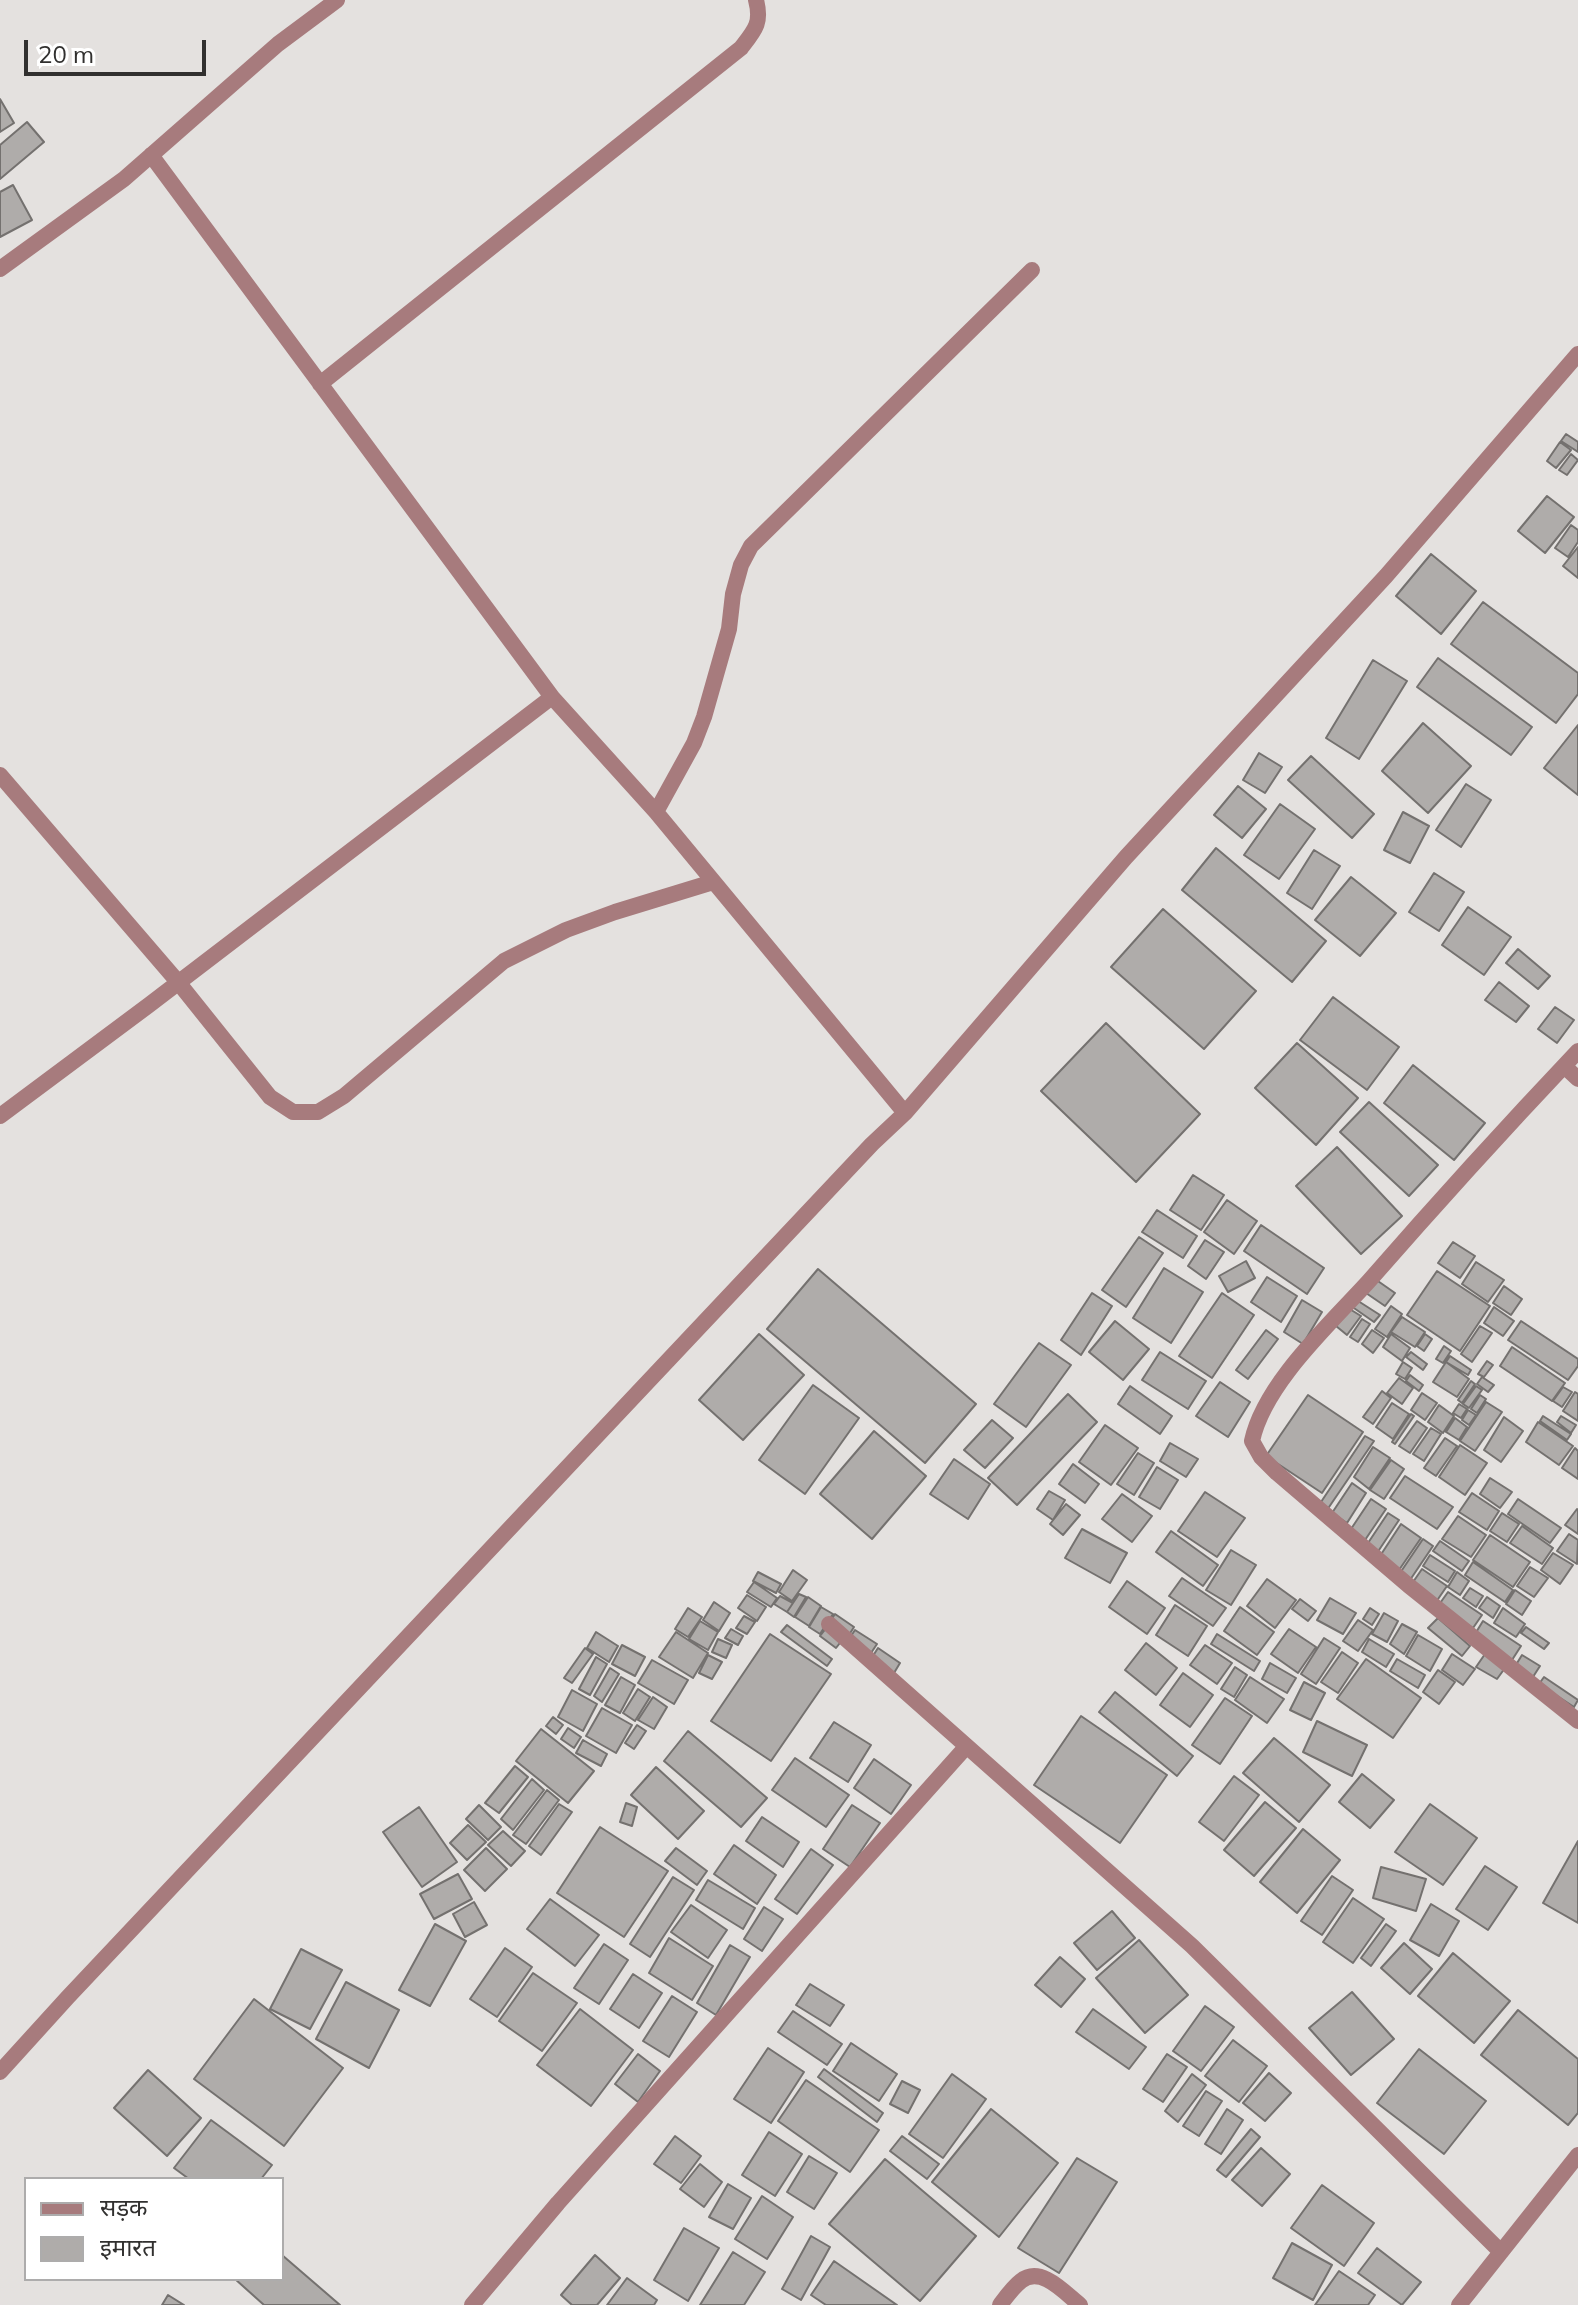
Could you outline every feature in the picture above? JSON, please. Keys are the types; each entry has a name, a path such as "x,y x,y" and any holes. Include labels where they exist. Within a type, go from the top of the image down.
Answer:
{"street":[{"path":"0,269 124,179 278,44 337,0"},
{"path":"320,384 741,48 760,17 756,0"},
{"path":"151,155 552,697 656,812 905,1113"},
{"path":"656,812 694,743 704,717 729,629 733,594 741,565 751,546 1032,270"},
{"path":"0,2072 850,1167 905,1113 1126,857 1386,576 1578,354"},
{"path":"0,1116 552,697"},
{"path":"0,775 178,982 270,1097 293,1112 318,1112 344,1096 504,961 566,930 713,882"},
{"path":"1578,1051 1289,1371 1264,1407 1252,1441 1261,1457 1277,1473 1408,1585 1578,1721"},
{"path":"1564,1066 1578,1079"},
{"path":"829,1624 1192,1946 1501,2252"},
{"path":"472,2305 558,2203 966,1747"},
{"path":"1459,2305 1578,2155"},
{"path":"1000,2305 1022,2280 1032,2275 1046,2278 1080,2305"}],"building":[{"path":"0,99 14,123 0,132"},
{"path":"27,122 44,142 0,179 0,145"},
{"path":"13,185 32,220 0,237 0,192"},
{"path":"1566,434 1578,442 1578,452 1561,441"},
{"path":"1560,442 1571,450 1556,468 1547,461"},
{"path":"1571,454 1578,460 1567,475 1559,470"},
{"path":"1547,496 1574,517 1545,553 1518,531"},
{"path":"1571,525 1578,530 1578,542 1568,557 1555,548"},
{"path":"1578,547 1578,578 1563,566"},
{"path":"1431,554 1476,591 1441,634 1396,596"},
{"path":"1483,602 1578,673 1578,694 1556,723 1451,644"},
{"path":"1438,658 1532,727 1511,755 1417,687"},
{"path":"1373,660 1407,681 1359,759 1326,738"},
{"path":"1423,723 1471,766 1428,813 1382,771"},
{"path":"1578,725 1578,795 1544,768"},
{"path":"1259,753 1282,767 1265,793 1243,780"},
{"path":"1311,756 1374,814 1352,838 1288,780"},
{"path":"1466,784 1491,800 1461,847 1436,830"},
{"path":"1238,786 1266,809 1242,838 1214,815"},
{"path":"1280,804 1315,829 1279,879 1244,855"},
{"path":"1403,812 1429,826 1410,863 1384,850"},
{"path":"1216,848 1326,941 1292,982 1182,890"},
{"path":"1314,850 1340,866 1312,909 1287,893"},
{"path":"1434,873 1464,892 1439,931 1409,912"},
{"path":"1351,877 1396,913 1360,956 1315,920"},
{"path":"1468,907 1511,937 1484,975 1442,945"},
{"path":"1163,909 1256,991 1204,1049 1111,967"},
{"path":"1518,949 1550,976 1538,989 1506,963"},
{"path":"1499,982 1529,1006 1516,1022 1485,1000"},
{"path":"1333,997 1399,1047 1367,1090 1300,1040"},
{"path":"1555,1007 1574,1020 1557,1043 1538,1029"},
{"path":"1106,1023 1200,1114 1136,1182 1041,1091"},
{"path":"1297,1043 1358,1098 1316,1145 1255,1088"},
{"path":"1413,1065 1485,1123 1454,1160 1384,1103"},
{"path":"1369,1102 1438,1165 1409,1196 1340,1132"},
{"path":"1337,1147 1402,1216 1361,1254 1296,1186"},
{"path":"1193,1175 1224,1195 1201,1230 1170,1210"},
{"path":"1227,1200 1257,1221 1234,1254 1204,1232"},
{"path":"1157,1210 1197,1236 1183,1258 1142,1232"},
{"path":"1261,1225 1324,1268 1307,1294 1244,1251"},
{"path":"1139,1237 1163,1253 1126,1307 1102,1290"},
{"path":"1205,1240 1224,1252 1206,1279 1188,1266"},
{"path":"1453,1242 1475,1256 1460,1278 1438,1263"},
{"path":"1246,1261 1255,1278 1228,1292 1219,1276"},
{"path":"1476,1262 1504,1280 1488,1302 1462,1284"},
{"path":"1164,1268 1203,1292 1171,1343 1133,1318"},
{"path":"818,1269 976,1404 925,1463 767,1329"},
{"path":"1437,1271 1490,1306 1460,1351 1407,1315"},
{"path":"1267,1277 1297,1296 1281,1322 1251,1302"},
{"path":"1375,1279 1395,1293 1385,1306 1366,1293"},
{"path":"1504,1286 1522,1299 1511,1315 1493,1303"},
{"path":"1092,1293 1112,1306 1081,1355 1061,1340"},
{"path":"1222,1293 1254,1315 1212,1378 1179,1356"},
{"path":"1355,1299 1380,1315 1374,1322 1351,1306"},
{"path":"1302,1300 1322,1312 1303,1344 1284,1332"},
{"path":"1391,1306 1402,1314 1387,1337 1375,1329"},
{"path":"1494,1307 1514,1321 1503,1336 1484,1323"},
{"path":"1348,1308 1361,1316 1347,1335 1336,1326"},
{"path":"1402,1317 1425,1332 1415,1347 1391,1332"},
{"path":"1362,1319 1370,1324 1358,1342 1350,1337"},
{"path":"1115,1321 1149,1349 1123,1380 1089,1352"},
{"path":"1521,1321 1578,1359 1578,1366 1568,1380 1508,1340"},
{"path":"1480,1326 1492,1333 1472,1362 1461,1354"},
{"path":"1266,1330 1278,1339 1248,1379 1236,1370"},
{"path":"1372,1330 1384,1338 1373,1353 1362,1344"},
{"path":"759,1334 804,1375 743,1440 699,1400"},
{"path":"1391,1334 1410,1348 1402,1361 1383,1347"},
{"path":"1425,1334 1432,1339 1424,1351 1417,1346"},
{"path":"1039,1343 1071,1365 1026,1427 994,1404"},
{"path":"1444,1346 1451,1351 1443,1363 1436,1359"},
{"path":"1512,1347 1565,1383 1552,1401 1500,1366"},
{"path":"1160,1352 1206,1381 1188,1409 1142,1380"},
{"path":"1411,1352 1427,1364 1423,1370 1406,1357"},
{"path":"1450,1356 1471,1370 1468,1375 1446,1362"},
{"path":"1487,1361 1493,1365 1484,1377 1478,1374"},
{"path":"1403,1362 1412,1368 1405,1379 1396,1374"},
{"path":"1446,1362 1469,1379 1457,1397 1433,1382"},
{"path":"1410,1375 1423,1385 1419,1391 1406,1381"},
{"path":"1482,1377 1494,1385 1488,1392 1477,1384"},
{"path":"1399,1378 1413,1388 1402,1404 1387,1393"},
{"path":"1471,1381 1475,1384 1462,1403 1458,1400"},
{"path":"1220,1382 1250,1402 1228,1437 1196,1416"},
{"path":"813,1385 859,1418 805,1494 759,1460"},
{"path":"1130,1386 1172,1416 1160,1434 1118,1404"},
{"path":"1476,1386 1482,1390 1469,1408 1463,1404"},
{"path":"1563,1387 1572,1392 1562,1407 1553,1401"},
{"path":"1382,1391 1391,1398 1373,1424 1363,1417"},
{"path":"1575,1392 1578,1394 1578,1421 1563,1411"},
{"path":"1422,1393 1437,1403 1425,1420 1411,1410"},
{"path":"1068,1394 1097,1422 1017,1505 988,1478"},
{"path":"1308,1395 1363,1432 1322,1493 1266,1456"},
{"path":"1480,1395 1486,1399 1477,1413 1471,1409"},
{"path":"1486,1402 1502,1412 1475,1451 1460,1441"},
{"path":"1392,1403 1409,1414 1393,1439 1376,1427"},
{"path":"1459,1404 1467,1409 1461,1418 1453,1413"},
{"path":"1439,1405 1454,1416 1443,1433 1428,1422"},
{"path":"1468,1410 1476,1415 1469,1425 1462,1420"},
{"path":"1411,1414 1414,1416 1395,1444 1392,1442"},
{"path":"1543,1416 1571,1434 1567,1440 1540,1421"},
{"path":"1561,1416 1576,1425 1571,1433 1557,1422"},
{"path":"1504,1417 1523,1431 1501,1462 1484,1450"},
{"path":"1455,1418 1467,1427 1459,1440 1446,1432"},
{"path":"992,1420 1013,1438 985,1468 964,1450"},
{"path":"1417,1421 1427,1428 1410,1453 1399,1446"},
{"path":"1538,1422 1573,1446 1559,1465 1526,1442"},
{"path":"1105,1425 1138,1448 1111,1485 1079,1462"},
{"path":"1431,1428 1441,1434 1424,1461 1413,1454"},
{"path":"874,1431 926,1476 872,1539 820,1494"},
{"path":"1365,1436 1374,1441 1327,1510 1319,1505"},
{"path":"1445,1438 1457,1446 1436,1476 1424,1468"},
{"path":"1170,1443 1198,1459 1186,1477 1160,1461"},
{"path":"1460,1445 1487,1463 1465,1495 1439,1477"},
{"path":"1373,1447 1390,1458 1369,1489 1354,1477"},
{"path":"1575,1448 1578,1451 1578,1479 1562,1468"},
{"path":"1138,1453 1154,1463 1134,1495 1117,1484"},
{"path":"954,1459 990,1484 968,1519 930,1494"},
{"path":"1391,1460 1404,1469 1384,1499 1370,1490"},
{"path":"1073,1464 1099,1484 1085,1503 1059,1484"},
{"path":"1157,1467 1178,1480 1160,1509 1139,1497"},
{"path":"1405,1476 1453,1507 1437,1529 1390,1498"},
{"path":"1490,1478 1512,1492 1500,1508 1480,1494"},
{"path":"1352,1483 1366,1493 1347,1523 1332,1513"},
{"path":"1049,1491 1065,1500 1053,1520 1037,1509"},
{"path":"1205,1492 1245,1518 1217,1557 1178,1531"},
{"path":"1472,1493 1499,1511 1487,1530 1459,1512"},
{"path":"1122,1494 1152,1516 1132,1542 1102,1519"},
{"path":"1371,1499 1386,1509 1363,1543 1349,1532"},
{"path":"1518,1499 1561,1528 1550,1543 1508,1514"},
{"path":"1066,1504 1080,1515 1063,1535 1050,1524"},
{"path":"1578,1510 1578,1534 1565,1525"},
{"path":"1388,1513 1399,1520 1377,1553 1366,1546"},
{"path":"1502,1513 1519,1524 1507,1542 1490,1531"},
{"path":"1458,1516 1486,1535 1471,1557 1442,1539"},
{"path":"1401,1524 1421,1538 1399,1570 1380,1556"},
{"path":"1522,1526 1553,1548 1542,1564 1510,1543"},
{"path":"1082,1529 1127,1553 1110,1583 1065,1558"},
{"path":"1171,1531 1218,1565 1203,1586 1156,1552"},
{"path":"1569,1534 1578,1540 1577,1564 1557,1551"},
{"path":"1490,1535 1530,1562 1513,1587 1473,1560"},
{"path":"1423,1539 1433,1546 1410,1580 1400,1573"},
{"path":"1440,1541 1469,1561 1462,1571 1433,1551"},
{"path":"1231,1550 1256,1565 1231,1605 1206,1590"},
{"path":"1553,1553 1573,1565 1560,1584 1541,1570"},
{"path":"1430,1555 1455,1571 1448,1582 1423,1566"},
{"path":"1473,1562 1513,1590 1505,1602 1465,1575"},
{"path":"1530,1567 1548,1578 1534,1597 1517,1586"},
{"path":"1422,1569 1447,1586 1436,1602 1411,1585"},
{"path":"793,1570 807,1580 792,1601 779,1592"},
{"path":"758,1572 781,1584 776,1593 753,1581"},
{"path":"1457,1572 1469,1581 1460,1595 1448,1587"},
{"path":"1182,1578 1226,1608 1213,1626 1169,1596"},
{"path":"1267,1579 1296,1600 1275,1628 1247,1606"},
{"path":"1127,1581 1165,1608 1147,1634 1109,1607"},
{"path":"754,1582 777,1598 771,1607 747,1592"},
{"path":"1470,1588 1483,1596 1476,1607 1463,1598"},
{"path":"1515,1590 1531,1601 1522,1615 1506,1604"},
{"path":"1448,1592 1482,1615 1473,1628 1438,1606"},
{"path":"799,1594 806,1597 794,1617 787,1612"},
{"path":"747,1595 766,1607 757,1621 738,1608"},
{"path":"780,1596 793,1603 787,1612 774,1604"},
{"path":"808,1597 821,1606 809,1626 795,1617"},
{"path":"1487,1597 1500,1606 1493,1618 1479,1608"},
{"path":"1330,1598 1356,1613 1343,1634 1317,1620"},
{"path":"1300,1599 1316,1611 1308,1621 1292,1609"},
{"path":"714,1602 730,1613 719,1631 703,1620"},
{"path":"1175,1605 1207,1626 1188,1656 1156,1635"},
{"path":"821,1607 833,1614 820,1634 809,1627"},
{"path":"1240,1607 1274,1632 1257,1655 1224,1631"},
{"path":"688,1608 702,1617 688,1637 675,1629"},
{"path":"1370,1608 1379,1614 1372,1625 1363,1619"},
{"path":"1503,1608 1525,1624 1516,1637 1494,1623"},
{"path":"1384,1613 1398,1621 1387,1642 1372,1634"},
{"path":"835,1614 854,1627 849,1635 829,1623"},
{"path":"744,1616 755,1622 747,1634 736,1628"},
{"path":"1438,1618 1470,1646 1462,1656 1428,1628"},
{"path":"1358,1620 1373,1630 1358,1651 1343,1641"},
{"path":"700,1621 718,1632 708,1650 689,1639"},
{"path":"1483,1621 1521,1646 1512,1660 1475,1634"},
{"path":"1402,1624 1417,1632 1404,1654 1390,1644"},
{"path":"787,1625 832,1659 827,1666 781,1632"},
{"path":"827,1627 843,1639 836,1648 820,1636"},
{"path":"1526,1627 1549,1643 1544,1649 1521,1633"},
{"path":"731,1629 743,1636 738,1645 725,1638"},
{"path":"1289,1629 1316,1647 1298,1673 1271,1654"},
{"path":"855,1630 877,1644 871,1653 849,1639"},
{"path":"596,1632 618,1646 609,1662 587,1648"},
{"path":"676,1632 708,1653 693,1678 659,1657"},
{"path":"770,1634 831,1674 771,1761 711,1721"},
{"path":"1217,1634 1260,1661 1254,1671 1211,1644"},
{"path":"1418,1635 1442,1649 1430,1671 1406,1656"},
{"path":"1324,1638 1340,1648 1316,1684 1301,1674"},
{"path":"718,1639 732,1645 726,1658 712,1652"},
{"path":"1369,1639 1394,1654 1386,1667 1362,1652"},
{"path":"1146,1643 1177,1668 1156,1695 1125,1670"},
{"path":"622,1645 645,1657 635,1676 612,1664"},
{"path":"1205,1645 1232,1663 1217,1684 1190,1665"},
{"path":"585,1648 593,1654 572,1683 564,1678"},
{"path":"878,1648 900,1663 894,1673 871,1659"},
{"path":"1342,1652 1358,1663 1338,1693 1321,1682"},
{"path":"1452,1654 1475,1669 1463,1685 1442,1670"},
{"path":"1485,1654 1505,1668 1497,1679 1476,1667"},
{"path":"708,1655 722,1662 712,1679 699,1673"},
{"path":"1522,1655 1540,1666 1531,1680 1514,1668"},
{"path":"596,1657 607,1664 590,1695 579,1689"},
{"path":"1366,1659 1421,1698 1393,1738 1337,1699"},
{"path":"1397,1659 1425,1675 1418,1688 1390,1671"},
{"path":"652,1660 688,1680 674,1704 638,1683"},
{"path":"1270,1663 1296,1678 1287,1693 1262,1679"},
{"path":"1235,1667 1247,1675 1234,1697 1221,1689"},
{"path":"610,1668 619,1674 602,1702 594,1696"},
{"path":"1438,1670 1455,1682 1439,1704 1423,1692"},
{"path":"1183,1673 1213,1695 1190,1727 1160,1705"},
{"path":"621,1677 635,1685 620,1713 605,1705"},
{"path":"1250,1677 1284,1699 1267,1723 1235,1700"},
{"path":"1544,1677 1578,1700 1574,1707 1539,1684"},
{"path":"1304,1682 1325,1693 1311,1720 1290,1710"},
{"path":"638,1689 650,1697 635,1721 623,1713"},
{"path":"572,1690 597,1704 583,1731 558,1717"},
{"path":"1115,1692 1193,1756 1177,1776 1099,1712"},
{"path":"653,1697 667,1707 654,1729 638,1720"},
{"path":"1225,1698 1252,1716 1220,1764 1192,1745"},
{"path":"602,1708 632,1725 616,1753 586,1736"},
{"path":"1081,1716 1167,1775 1120,1843 1034,1785"},
{"path":"553,1717 563,1725 556,1734 546,1726"},
{"path":"1317,1721 1367,1745 1352,1776 1303,1752"},
{"path":"834,1722 871,1745 848,1782 810,1758"},
{"path":"637,1725 646,1731 634,1749 625,1743"},
{"path":"568,1728 581,1737 574,1748 561,1739"},
{"path":"541,1729 594,1771 568,1803 516,1761"},
{"path":"688,1731 767,1798 741,1827 664,1761"},
{"path":"1274,1738 1330,1785 1299,1822 1243,1773"},
{"path":"583,1740 607,1754 601,1766 576,1753"},
{"path":"795,1758 849,1795 826,1827 772,1790"},
{"path":"874,1759 911,1785 891,1814 854,1788"},
{"path":"515,1766 528,1777 499,1813 485,1803"},
{"path":"656,1767 704,1811 678,1839 631,1795"},
{"path":"1362,1774 1394,1800 1370,1828 1339,1802"},
{"path":"1234,1776 1259,1795 1224,1841 1199,1822"},
{"path":"532,1779 544,1790 513,1830 501,1819"},
{"path":"547,1790 559,1800 526,1844 513,1835"},
{"path":"1265,1802 1296,1828 1254,1876 1224,1850"},
{"path":"626,1803 637,1807 632,1826 620,1822"},
{"path":"559,1804 572,1812 541,1855 529,1846"},
{"path":"1430,1804 1477,1838 1443,1885 1395,1852"},
{"path":"479,1805 501,1827 488,1840 466,1819"},
{"path":"852,1805 880,1823 850,1867 823,1849"},
{"path":"419,1807 457,1862 422,1887 383,1832"},
{"path":"762,1817 799,1842 783,1867 746,1841"},
{"path":"468,1825 486,1842 467,1860 450,1843"},
{"path":"600,1827 668,1871 624,1937 557,1893"},
{"path":"1303,1829 1340,1860 1297,1913 1260,1882"},
{"path":"503,1831 525,1851 511,1866 488,1845"},
{"path":"1578,1841 1578,1923 1543,1903"},
{"path":"734,1845 776,1875 757,1904 714,1874"},
{"path":"486,1848 507,1869 485,1891 464,1870"},
{"path":"676,1848 707,1871 697,1885 665,1861"},
{"path":"811,1849 833,1865 797,1914 775,1899"},
{"path":"1485,1866 1517,1887 1488,1930 1456,1909"},
{"path":"1381,1867 1426,1879 1416,1911 1373,1898"},
{"path":"458,1874 472,1899 434,1919 420,1894"},
{"path":"1332,1876 1353,1890 1322,1935 1301,1921"},
{"path":"673,1877 694,1890 650,1957 630,1944"},
{"path":"708,1880 755,1908 743,1929 696,1900"},
{"path":"1353,1898 1384,1919 1353,1963 1323,1942"},
{"path":"550,1899 599,1935 575,1966 527,1929"},
{"path":"474,1902 487,1925 465,1937 453,1914"},
{"path":"1431,1904 1459,1921 1439,1956 1410,1940"},
{"path":"691,1905 727,1930 708,1958 671,1932"},
{"path":"764,1907 783,1919 762,1951 744,1939"},
{"path":"1112,1911 1135,1938 1097,1970 1074,1943"},
{"path":"435,1924 466,1941 430,2006 399,1990"},
{"path":"1386,1924 1396,1931 1371,1966 1361,1958"},
{"path":"669,1938 713,1966 692,2000 649,1973"},
{"path":"1139,1940 1188,1995 1145,2033 1096,1978"},
{"path":"1404,1943 1432,1969 1410,1994 1381,1968"},
{"path":"604,1944 628,1960 599,2004 574,1988"},
{"path":"730,1945 750,1957 716,2015 697,2003"},
{"path":"505,1948 532,1967 497,2017 470,1999"},
{"path":"301,1949 342,1970 310,2029 270,2009"},
{"path":"1453,1953 1510,2001 1474,2043 1418,1996"},
{"path":"1060,1957 1085,1979 1061,2007 1035,1985"},
{"path":"533,1973 577,2003 542,2051 499,2021"},
{"path":"633,1974 662,1993 639,2028 610,2009"},
{"path":"346,1982 399,2010 369,2068 316,2039"},
{"path":"810,1984 844,2005 830,2026 796,2005"},
{"path":"1352,1992 1394,2039 1351,2075 1309,2028"},
{"path":"672,1996 697,2012 669,2057 643,2041"},
{"path":"254,1999 343,2068 284,2146 194,2079"},
{"path":"1205,2006 1234,2027 1201,2071 1173,2051"},
{"path":"580,2009 633,2050 591,2106 537,2065"},
{"path":"1093,2009 1146,2047 1129,2069 1076,2032"},
{"path":"1518,2010 1578,2059 1578,2113 1568,2125 1481,2055"},
{"path":"793,2011 842,2044 827,2065 778,2032"},
{"path":"1233,2040 1267,2066 1239,2102 1205,2076"},
{"path":"851,2043 897,2074 879,2101 833,2071"},
{"path":"768,2048 804,2072 771,2123 734,2099"},
{"path":"1419,2049 1486,2101 1444,2154 1377,2103"},
{"path":"638,2054 660,2071 638,2102 615,2084"},
{"path":"1167,2054 1187,2067 1163,2102 1143,2089"},
{"path":"824,2069 883,2113 877,2122 818,2077"},
{"path":"148,2070 201,2118 167,2156 114,2108"},
{"path":"1269,2073 1291,2093 1265,2121 1243,2103"},
{"path":"952,2074 986,2099 943,2158 909,2134"},
{"path":"1192,2074 1206,2085 1178,2122 1165,2111"},
{"path":"806,2080 879,2130 850,2172 778,2121"},
{"path":"902,2081 920,2090 908,2113 890,2104"},
{"path":"1206,2091 1222,2101 1199,2136 1183,2126"},
{"path":"991,2109 1058,2163 999,2237 932,2182"},
{"path":"1227,2109 1243,2120 1221,2154 1205,2144"},
{"path":"211,2120 272,2165 263,2177 186,2177 174,2168"},
{"path":"1251,2129 1260,2137 1226,2177 1217,2170"},
{"path":"769,2132 802,2154 775,2196 742,2175"},
{"path":"675,2136 701,2156 681,2183 654,2164"},
{"path":"902,2136 939,2164 927,2179 890,2151"},
{"path":"1261,2148 1290,2174 1262,2206 1232,2180"},
{"path":"809,2156 837,2173 814,2209 787,2192"},
{"path":"1077,2158 1117,2182 1059,2273 1018,2248"},
{"path":"885,2159 976,2236 920,2301 829,2224"},
{"path":"700,2164 722,2182 704,2207 680,2189"},
{"path":"728,2184 751,2198 733,2229 709,2217"},
{"path":"1322,2185 1374,2223 1344,2266 1291,2228"},
{"path":"762,2196 793,2217 767,2259 735,2239"},
{"path":"684,2228 719,2248 688,2301 654,2280"},
{"path":"811,2236 830,2247 801,2300 782,2289"},
{"path":"1292,2243 1332,2265 1313,2300 1273,2278"},
{"path":"1377,2248 1421,2282 1402,2305 1358,2273"},
{"path":"733,2252 765,2272 744,2305 700,2305"},
{"path":"595,2255 620,2278 597,2305 572,2305 561,2295"},
{"path":"284,2257 340,2305 264,2305 237,2281 284,2281"},
{"path":"834,2261 897,2305 826,2305 811,2295"},
{"path":"1339,2271 1375,2295 1368,2305 1315,2305"},
{"path":"627,2278 657,2300 654,2305 607,2305"},
{"path":"168,2295 184,2305 162,2305"}]}
